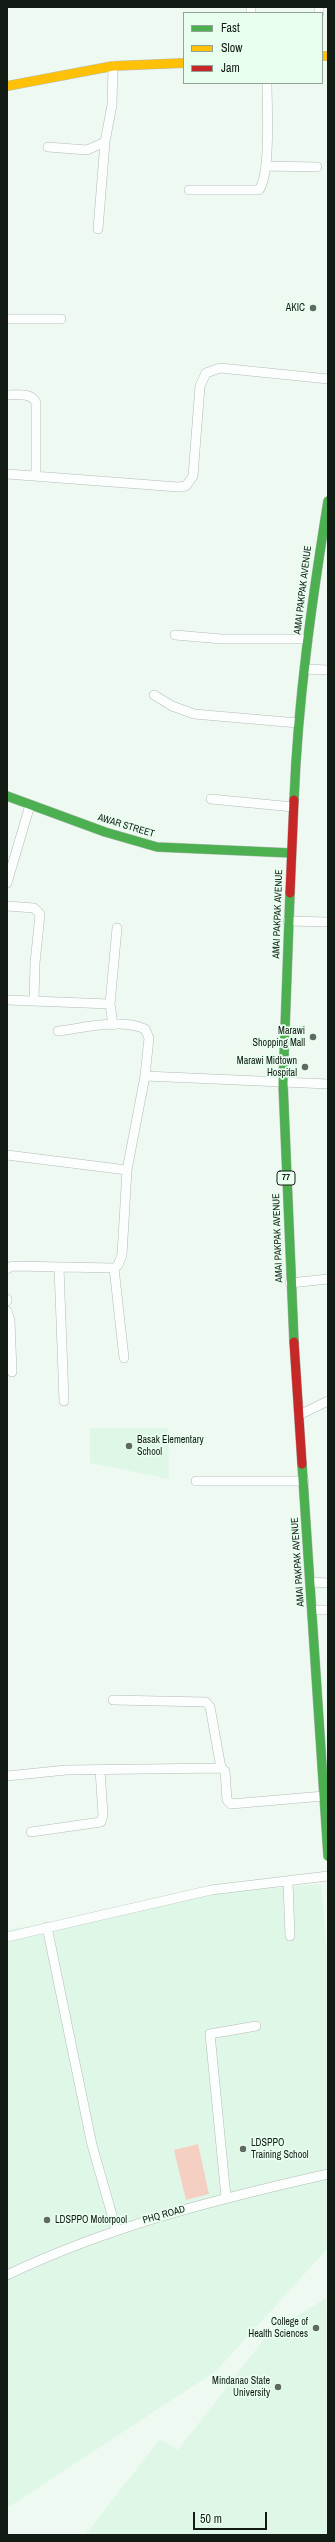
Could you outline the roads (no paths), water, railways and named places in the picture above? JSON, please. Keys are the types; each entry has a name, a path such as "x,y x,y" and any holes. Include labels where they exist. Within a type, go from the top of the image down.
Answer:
{"main road":[{"path":"7,86 113,66 183,63"},
{"name":"AMAI PAKPAK AVENUE","path":"328,501 319,549 298,723 288,921 283,1083 290,1283 328,1856"},
{"name":"AWAR STREET","path":"7,796 105,832 157,847 291,853"}],"street":[{"path":"98,229 104,142 112,105 113,66"},
{"path":"189,190 255,191 262,186 266,166 267,84"},
{"path":"48,147 87,150 104,142"},
{"path":"266,166 318,167"},
{"path":"7,319 61,319"},
{"path":"7,474 36,475 178,487 186,486 193,476 200,386 206,373 220,368 328,379"},
{"path":"7,395 26,395 31,397 36,403 36,475"},
{"path":"175,635 246,640 308,639"},
{"path":"304,669 328,670"},
{"path":"154,695 172,706 194,714 298,723"},
{"path":"211,799 293,807"},
{"path":"7,883 30,805"},
{"path":"7,906 34,908 40,914 35,963 34,1000"},
{"path":"288,921 328,922"},
{"path":"113,1025 110,1004 117,928"},
{"path":"7,1000 110,1004"},
{"path":"7,1269 12,1266 114,1268 118,1265 122,1255 127,1170 145,1076 148,1033 139,1026 113,1025 58,1031"},
{"path":"145,1076 328,1084"},
{"path":"7,1155 127,1170"},
{"path":"59,1267 64,1401"},
{"path":"114,1268 124,1358"},
{"path":"290,1283 328,1279"},
{"path":"7,1311 10,1320 12,1372"},
{"path":"299,1415 328,1401"},
{"path":"196,1481 304,1481"},
{"path":"311,1582 328,1583"},
{"path":"312,1610 328,1610"},
{"path":"113,1700 206,1702 210,1707 221,1768 225,1771 227,1800 231,1804 324,1796"},
{"path":"7,1776 66,1770 221,1768"},
{"path":"31,1832 101,1822 103,1815 100,1770"},
{"path":"7,1937 211,1890 288,1882 328,1876"},
{"path":"288,1882 290,1936"},
{"path":"47,1927 92,2145 116,2229"},
{"path":"226,2197 210,2034 256,2026"},
{"name":"PHQ ROAD","path":"7,2275 116,2229 226,2197 328,2174"}],"place":[{"name":"AKIC","path":"313,308"},
{"name":"Marawi Shopping Mall","path":"313,1037"},
{"name":"Marawi Midtown Hospital","path":"305,1067"},
{"name":"Basak Elementary School","path":"129,1446"},
{"name":"LDSPPO Training School","path":"243,2149"},
{"name":"LDSPPO Motorpool","path":"47,2220"},
{"name":"College of Health Sciences","path":"316,2328"},
{"name":"Mindanao State University","path":"278,2387"}]}
